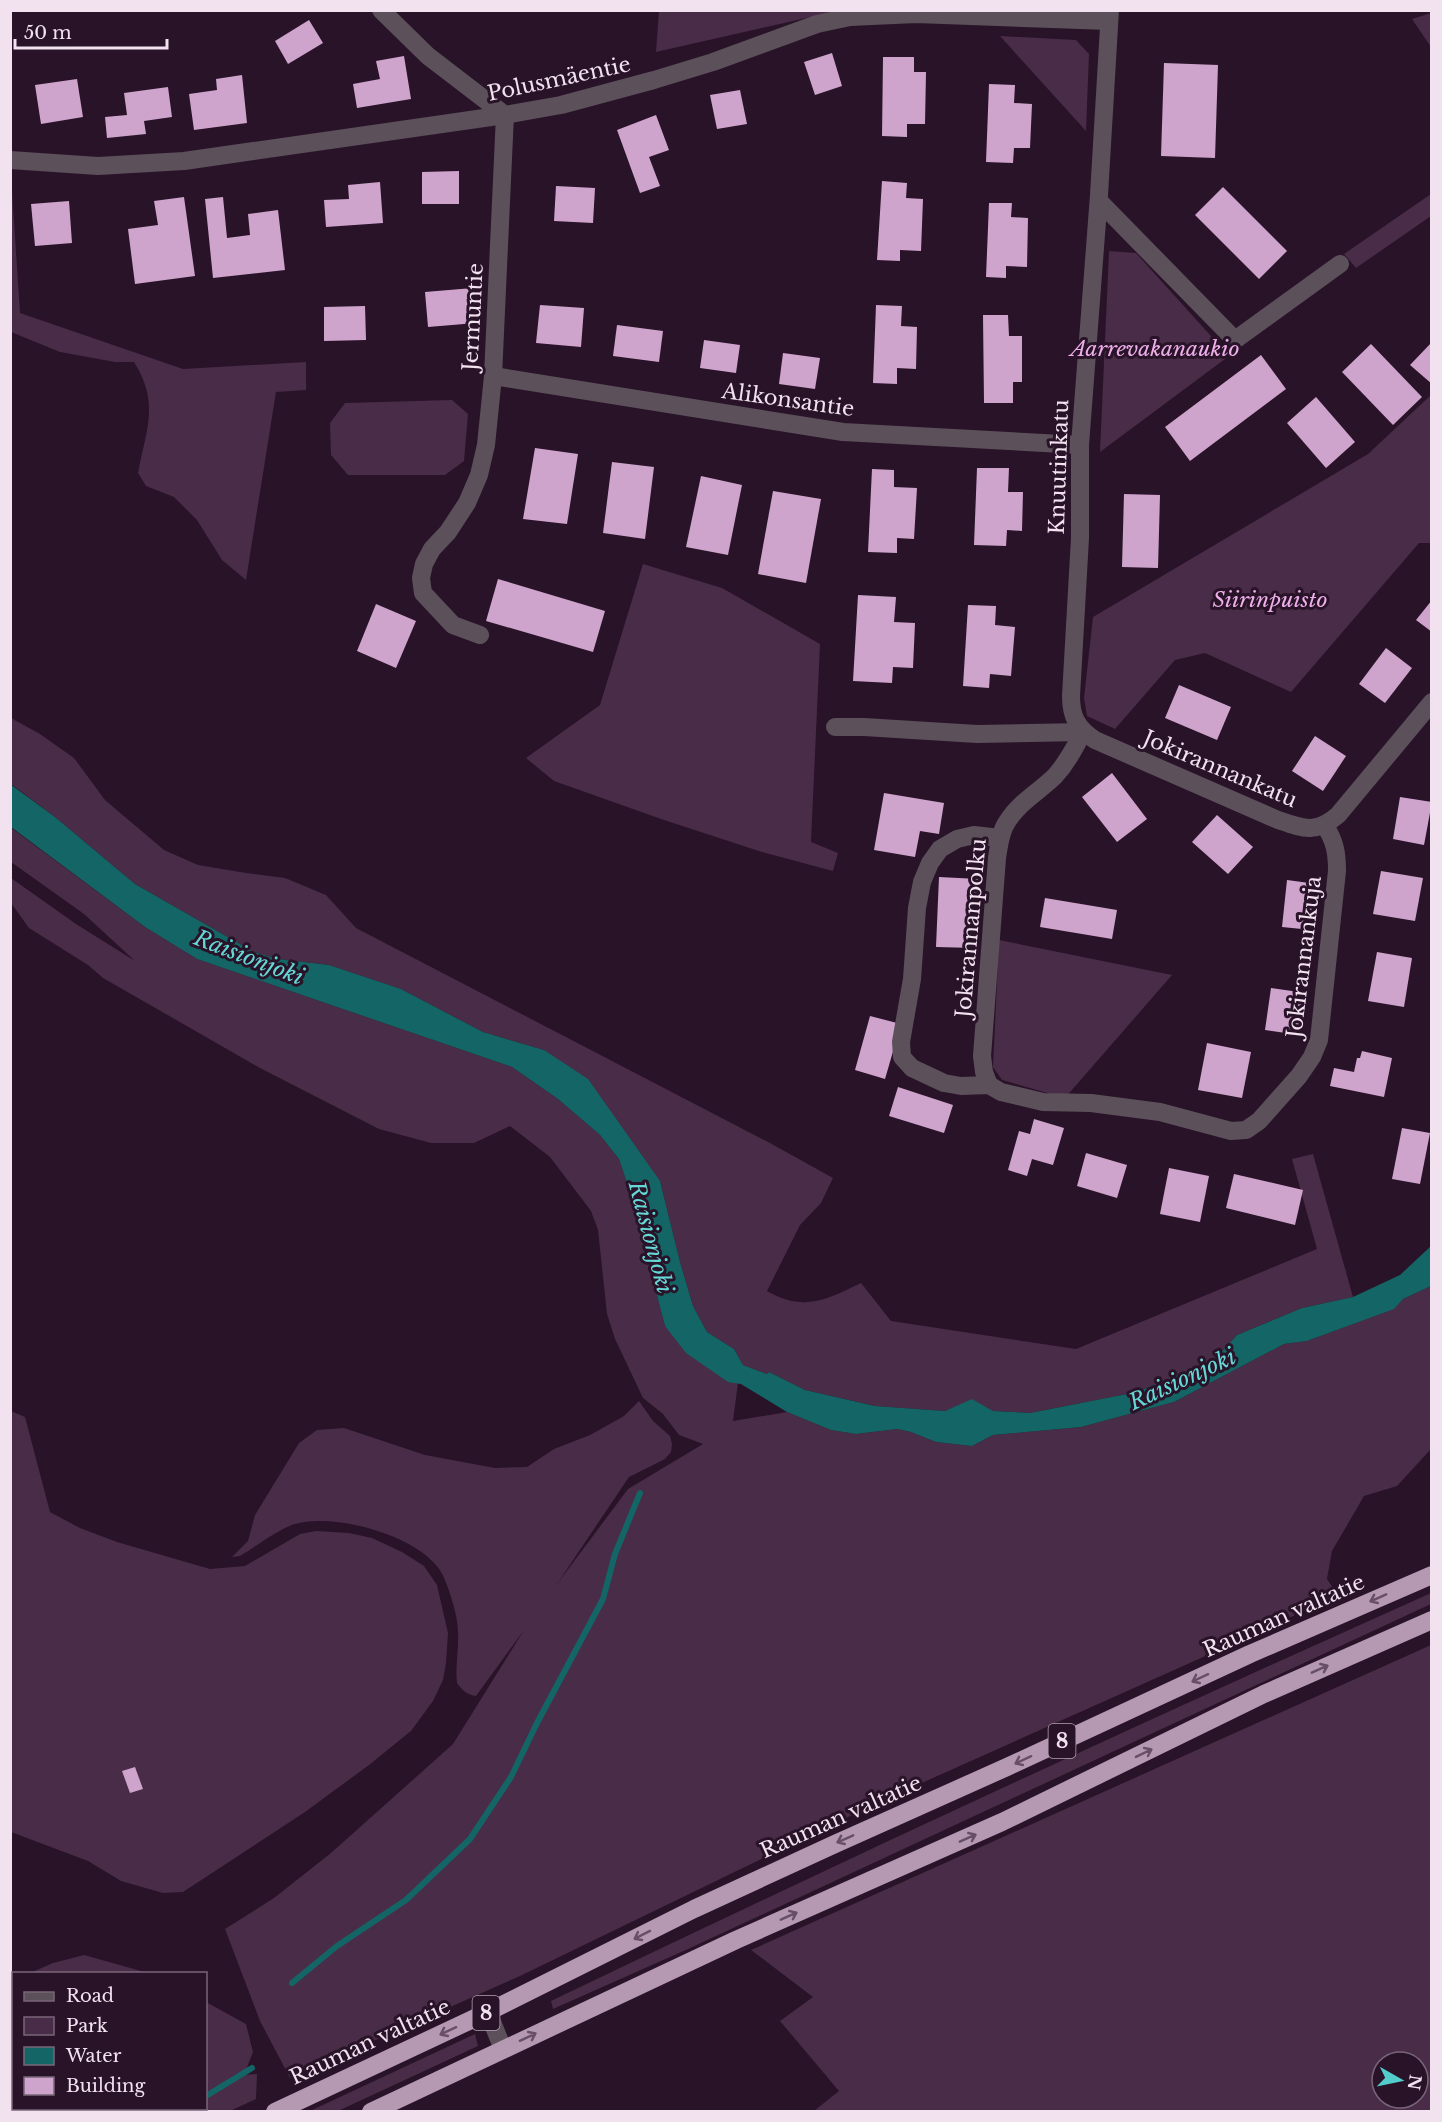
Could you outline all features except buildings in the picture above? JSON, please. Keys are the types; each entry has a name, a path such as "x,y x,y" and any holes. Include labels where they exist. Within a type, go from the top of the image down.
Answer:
{"highway":[{"name":"Rauman valtatie","path":"275,2112 489,2012 694,1909 1240,1659 1431,1575"},
{"name":"8","path":"371,2112 736,1940 1002,1822 1264,1694 1431,1620"}],"street":[{"path":"381,10 428,56 505,115"},
{"name":"Polusmäentie","path":"10,160 98,165 184,161 505,115 561,105 654,80 713,62 817,24 850,17 916,14 1109,16"},
{"name":"Knuutinkatu","path":"1083,732 1071,710 1080,538 1080,445 1099,201 1109,16"},
{"name":"Jermuntie","path":"480,635 453,625 423,593 421,578 424,564 432,549 448,532 467,503 479,475 486,445 493,375 505,115"},
{"path":"1099,201 1235,340 1340,264"},
{"name":"Alikonsantie","path":"493,375 833,431 1080,445"},
{"path":"1325,826 1338,815 1431,702"},
{"path":"835,727 977,734 1083,732"},
{"name":"Jokirannankatu","path":"1083,732 1095,740 1278,820 1310,828 1325,826"},
{"name":"Jokirannanpolku","path":"989,1085 984,1072 982,1056 1000,838 1007,821 1056,775 1067,761 1083,732"},
{"name":"Jokirannankuja","path":"989,1085 1011,1095 1043,1102 1091,1103 1160,1112 1231,1131 1246,1130 1259,1121 1299,1076 1312,1057 1318,1040 1337,871 1334,840 1325,826"},
{"path":"989,1085 961,1086 944,1083 928,1076 912,1068 902,1057 901,1042 912,978 917,908 922,882 930,863 940,849 957,839 974,836 1000,838"},
{"path":"489,2012 503,2049"}],"green space":[{"path":"659,11 837,11 656,52"},
{"path":"1432,13 1431,47 1412,19"},
{"path":"1000,36 1076,40 1089,54 1086,131"},
{"path":"11,176 20,313 183,369 306,362 306,390 276,392 246,580 222,560 197,520 174,497 146,486 138,473 147,430 149,404 142,377 134,362 115,362 60,352 11,332"},
{"path":"1431,194 1431,216 1356,268 1344,254"},
{"name":"Aarrevakanaukio","path":"1109,251 1136,253 1229,356 1100,452"},
{"name":"Siirinpuisto","path":"1431,395 1431,543 1419,543 1291,692 1205,653 1175,660 1115,729 1087,716 1084,698 1093,617 1368,454"},
{"path":"452,400 468,414 464,461 445,475 348,475 331,455 330,423 345,403"},
{"path":"643,564 722,588 820,644 811,842 838,853 833,871 762,852 554,781 526,758 600,705"},
{"path":"11,718 40,734 74,758 105,800 164,850 198,865 285,878 326,895 356,928 833,1178 821,1203 800,1225 767,1291 780,1297 792,1301 814,1301 825,1299 861,1283 891,1321 1076,1349 1317,1249 1292,1159 1313,1154 1353,1297 1302,1308 1237,1335 1215,1359 1137,1392 1030,1413 993,1411 972,1400 945,1411 875,1406 805,1390 769,1372 767,1374 743,1365 734,1349 707,1332 693,1306 660,1181 544,1050 483,1032 401,989 329,965 278,959 254,952 135,884 55,817 11,784"},
{"path":"10,827 145,927 197,959 512,1067 558,1099 600,1135 619,1159 665,1326 739,1375 733,1421 787,1412 831,1430 856,1434 897,1429 936,1442 972,1446 993,1435 1081,1427 1174,1402 1284,1344 1307,1341 1393,1309 1403,1299 1431,1286 1431,1449 1397,1486 1364,1496 1332,1551 1327,1579 1337,1594 1275,1625 877,1803 520,1976 290,2078 260,2021 225,1929 274,1898 331,1853 453,1744 524,1630 476,1696 465,1692 457,1683 458,1627 454,1606 445,1580 436,1565 421,1551 379,1531 356,1525 312,1521 289,1526 240,1556 232,1557 248,1541 255,1515 299,1443 317,1430 344,1428 425,1455 495,1468 527,1467 554,1449 590,1435 624,1416 639,1401 653,1421 670,1436 671,1452 665,1459 629,1477 557,1584 628,1489 703,1444 679,1435 663,1414 643,1398 615,1339 607,1314 598,1230 591,1211 550,1157 510,1126 474,1143 431,1143 379,1129 260,1068 103,978 88,965 29,928 11,903 11,878 76,924 135,961 84,914 11,862"},
{"path":"999,940 1172,975 1065,1098 1002,1080 993,1067"},
{"path":"11,1411 25,1417 50,1512 80,1528 117,1542 210,1569 245,1566 300,1534 316,1531 349,1533 372,1538 402,1552 424,1566 437,1585 448,1633 446,1663 443,1680 433,1701 411,1731 305,1812 183,1892 163,1893 121,1881 88,1861 11,1832"},
{"path":"1431,1593 1431,1604 688,1949 553,2009 551,2001 770,1897 1100,1743"},
{"path":"1431,1645 1431,2111 814,2111 839,2091 780,2021 813,1997 751,1950"},
{"path":"84,1955 144,1972 32,1972 53,1963"},
{"path":"12,1984 12,2110 207,2110 207,2003 246,2024 253,2052 244,2075 257,2074 256,2099 228,2112 11,2111 10,1985"},
{"path":"475,2034 478,2046 338,2111 310,2111"}],"water":[{"name":"Raisionjoki","path":"10,784 55,817 135,884 254,952 278,959 329,965 401,989 483,1032 544,1050 588,1079 660,1181 693,1306 707,1332 734,1349 743,1365 767,1374 769,1372 805,1390 875,1406 945,1411 972,1399 993,1411 1030,1413 1137,1392 1215,1359 1237,1335 1302,1308 1353,1297 1400,1275 1431,1246 1431,1286 1403,1299 1394,1309 1307,1341 1284,1344 1174,1402 1081,1427 993,1435 972,1446 936,1442 897,1429 856,1434 831,1430 787,1412 741,1384 728,1382 686,1353 665,1326 619,1159 600,1135 558,1099 512,1067 197,959 145,927 11,827"}],"waterway":[{"path":"292,1983 337,1946 406,1900 470,1839 511,1777 603,1599 615,1554 640,1493"},
{"path":"207,2095 252,2068"}]}
